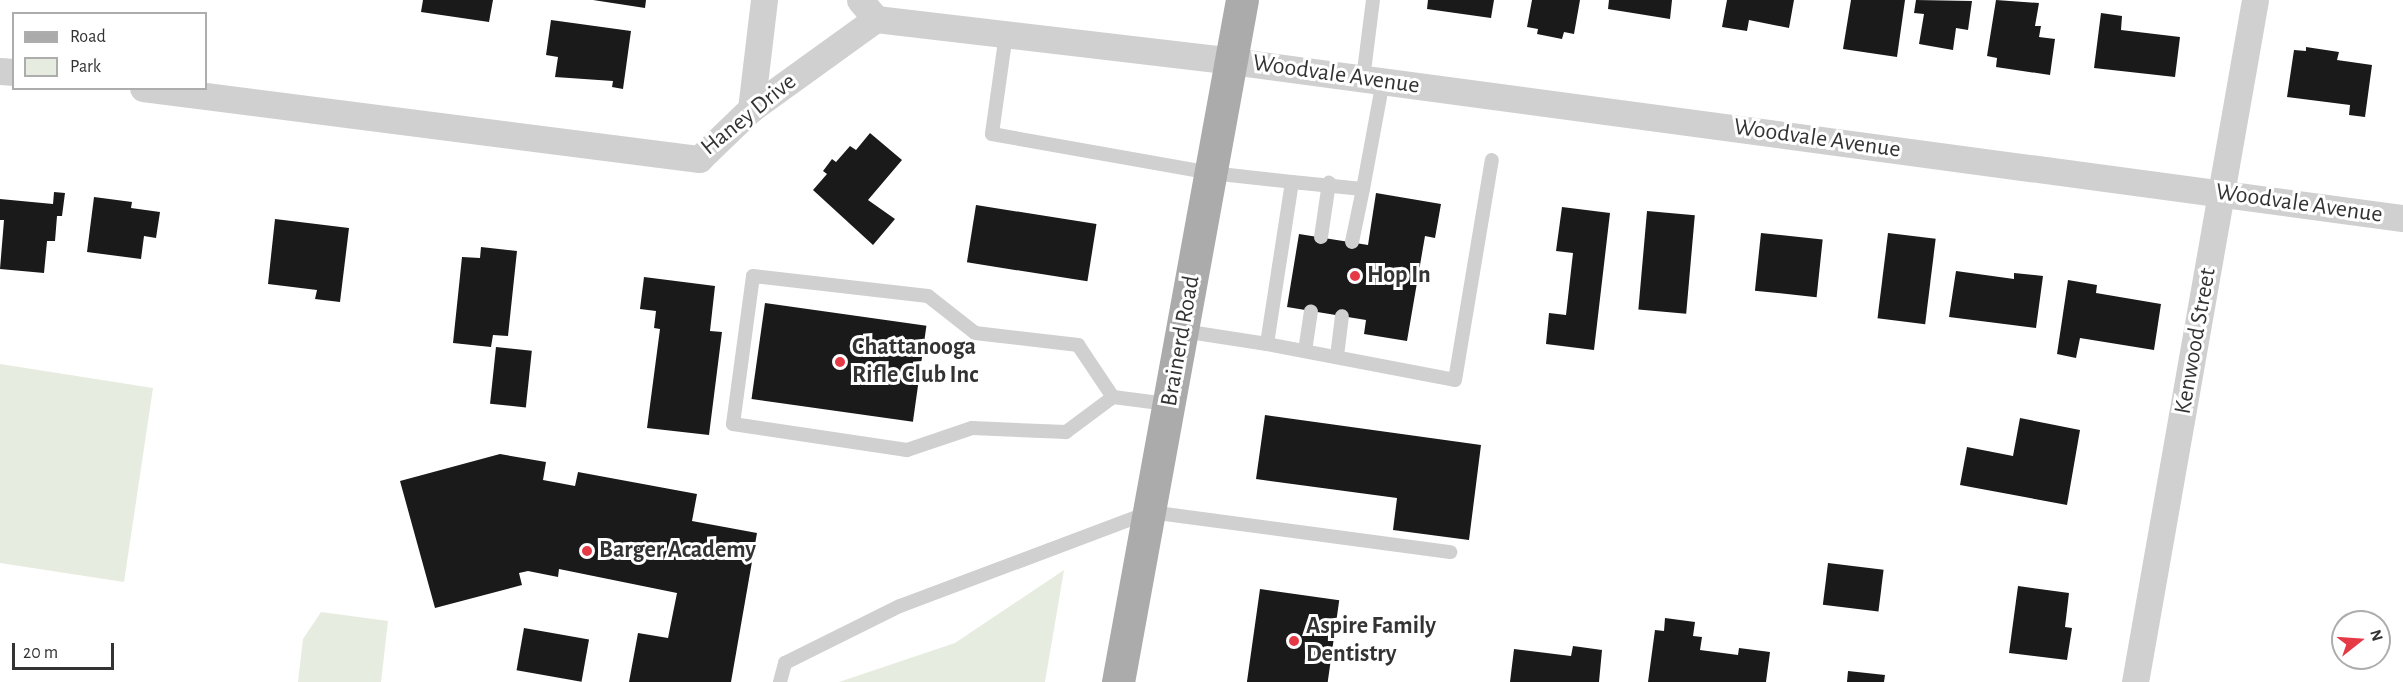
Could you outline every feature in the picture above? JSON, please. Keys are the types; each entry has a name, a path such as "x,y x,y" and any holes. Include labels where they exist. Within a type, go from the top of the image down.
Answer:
{"main road":[{"name":"Brainerd Road","path":"1118,682 1242,0"}],"street":[{"path":"751,109 764,0"},
{"name":"Kenwood Street","path":"2135,682 2256,0"},
{"name":"Haney Drive","path":"159,90 699,159 751,109 868,10 1006,34 1232,61"},
{"name":"Woodvale Avenue","path":"1232,61 2403,218"}],"lane":[{"path":"1352,242 1363,189 1373,80 1373,0"},
{"path":"1006,34 992,134 1211,172 1292,182 1329,183 1363,189"},
{"path":"1183,331 1337,356 1455,380 1492,160"},
{"path":"1267,344 1292,182"},
{"path":"1321,237 1329,183"},
{"path":"1113,397 1078,345 975,333 928,296 753,276 733,424 907,450 972,428 1066,432 1113,397 1170,404"},
{"path":"1305,351 1311,311"},
{"path":"1337,356 1342,316"},
{"path":"780,682 785,663 900,606 1150,512 1450,552"}],"green space":[{"path":"0,364 153,388 124,582 0,563"},
{"path":"1064,570 1045,682 839,682 955,643"},
{"path":"321,612 388,621 381,682 298,682 303,639"}],"building":[{"path":"423,0 493,0 489,22 421,12"},
{"path":"593,0 646,0 645,8"},
{"path":"1428,0 1494,0 1491,18 1427,9"},
{"path":"1532,0 1580,0 1574,34 1564,32 1562,39 1537,34 1538,29 1527,27"},
{"path":"1609,0 1672,0 1670,19 1608,9"},
{"path":"1727,0 1794,0 1789,28 1749,20 1747,31 1722,27"},
{"path":"1851,0 1905,0 1897,57 1843,49"},
{"path":"1916,0 1972,1 1968,30 1956,28 1953,50 1919,44 1924,14 1914,13"},
{"path":"1996,0 2039,3 2035,26 2041,26 2039,37 2055,39 2050,75 1996,67 1997,58 1987,56"},
{"path":"2101,13 2122,16 2121,30 2180,37 2175,77 2094,68"},
{"path":"551,20 631,31 623,89 612,87 613,81 555,77 558,57 546,55"},
{"path":"2306,47 2339,52 2337,60 2372,65 2365,117 2349,115 2350,105 2287,97 2294,50 2306,51"},
{"path":"870,133 902,160 868,200 895,219 873,245 813,190 827,174 823,171 832,159 836,162 850,146 856,150"},
{"path":"54,192 65,193 62,216 57,216 55,241 47,241 44,273 0,269 4,220 0,220 0,199 53,204"},
{"name":"Hop In","path":"1376,193 1441,204 1435,238 1425,236 1407,341 1364,334 1366,320 1287,307 1299,234 1368,245"},
{"path":"94,197 132,202 131,208 160,212 156,238 144,236 141,259 87,252"},
{"path":"976,205 1096,224 1087,281 967,262"},
{"path":"1562,207 1610,213 1594,350 1546,344 1549,313 1566,315 1573,253 1556,251"},
{"path":"1647,211 1695,215 1686,314 1638,310"},
{"path":"275,219 349,228 340,302 315,299 317,290 268,284"},
{"path":"1761,233 1823,239 1817,297 1755,291"},
{"path":"1888,233 1936,239 1925,324 1878,318"},
{"path":"481,247 517,251 508,336 493,335 491,347 453,343 462,257 480,258"},
{"path":"1956,271 2014,279 2014,273 2043,276 2036,328 1949,317"},
{"path":"644,277 715,286 710,331 722,332 709,435 647,428 660,329 654,328 656,311 640,309"},
{"path":"2068,280 2097,285 2096,293 2161,304 2154,350 2080,338 2076,358 2057,354"},
{"name":"Chattanooga Rifle Club Inc","path":"765,303 926,326 913,422 752,399"},
{"path":"496,347 532,351 526,407 490,404"},
{"path":"1265,415 1481,445 1469,540 1393,530 1397,498 1256,479"},
{"path":"2020,418 2080,430 2067,505 1960,485 1967,447 2013,456"},
{"name":"Barger Academy","path":"500,454 546,462 543,480 575,486 578,472 697,494 692,521 757,533 731,682 629,682 638,633 668,638 677,593 559,569 558,577 528,571 519,573 522,585 435,608 400,481"},
{"path":"1828,563 1884,570 1878,612 1823,605"},
{"path":"2018,586 2069,593 2065,627 2072,628 2067,660 2009,653"},
{"name":"Aspire Family Dentistry","path":"1260,589 1339,600 1328,682 1247,682"},
{"path":"1665,618 1695,622 1693,636 1702,637 1700,650 1738,655 1739,648 1770,652 1766,682 1648,682 1655,630 1664,631"},
{"path":"524,628 589,639 582,682 517,670"},
{"path":"1573,646 1602,650 1599,682 1510,682 1514,649 1571,656"},
{"path":"1848,671 1885,675 1884,682 1847,682"}],"place":[{"name":"Hop In","path":"1355,276"},
{"name":"Chattanooga Rifle Club Inc","path":"840,362"},
{"name":"Barger Academy","path":"587,551"},
{"name":"Aspire Family Dentistry","path":"1294,641"}]}
